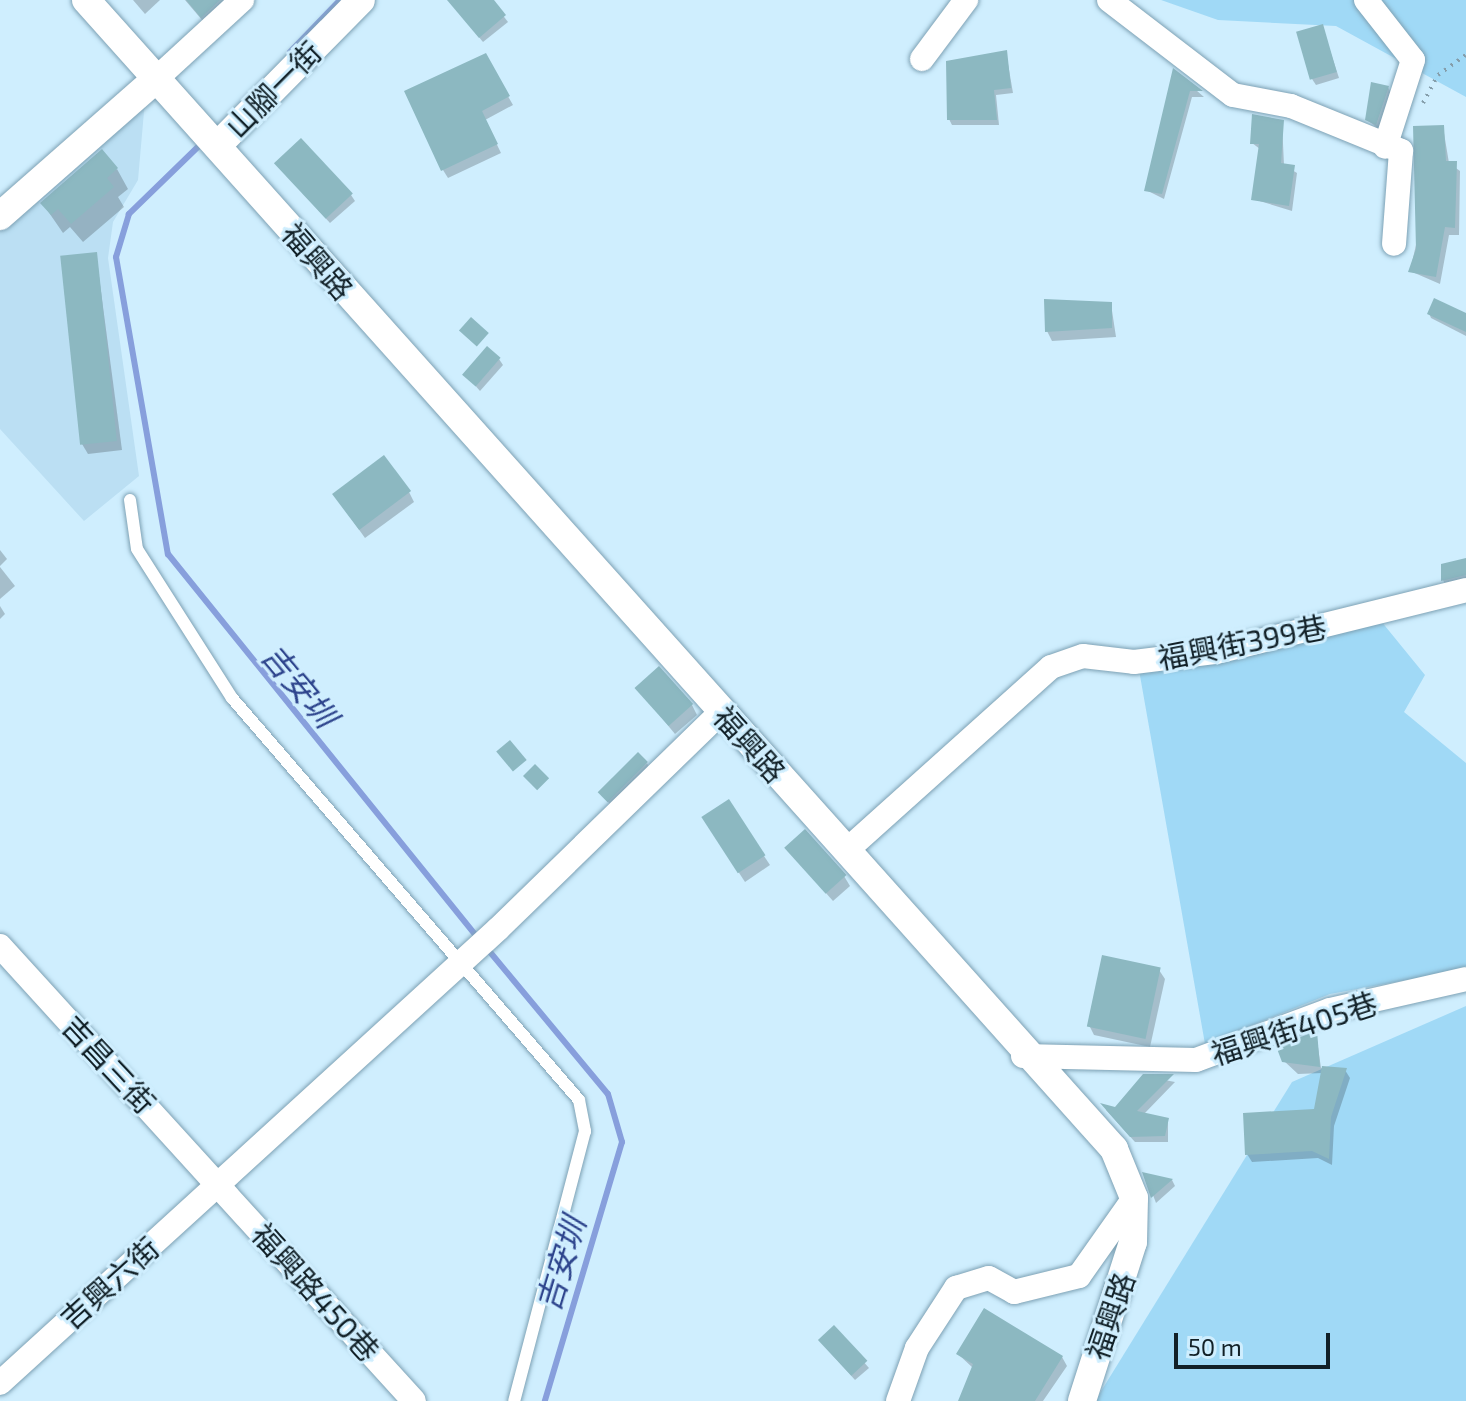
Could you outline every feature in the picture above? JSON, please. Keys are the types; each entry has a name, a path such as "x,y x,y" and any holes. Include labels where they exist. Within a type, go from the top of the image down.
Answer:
{"street":[{"name":"福興路","path":"86,0 847,850 1023,1056 1114,1149 1134,1198 1124,1288 1082,1401"},
{"path":"0,216 242,0"},
{"name":"山腳一街","path":"210,135 361,0"},
{"path":"922,59 966,0"},
{"path":"1109,0 1233,95 1291,106 1401,151 1394,244"},
{"path":"1366,0 1413,60 1385,147"},
{"name":"福興街399巷","path":"847,850 1051,667 1083,656 1134,662 1216,652 1466,590"},
{"name":"吉興六街","path":"0,1383 464,956 498,929 721,712"},
{"name":"吉昌三街","path":"0,946 218,1183"},
{"name":"福興街405巷","path":"1023,1056 1196,1060 1330,1010 1466,979"},
{"name":"福興路450巷","path":"218,1183 414,1401"},
{"path":"898,1401 917,1348 956,1288 989,1278 1014,1292 1079,1276 1134,1198"}],"lane":[{"path":"130,500 137,549 187,637 464,956 579,1100 585,1131 514,1401"}],"path":[{"path":"1395,115 1427,101 1438,75 1466,55"}],"shaded area":[{"path":"1161,0 1466,0 1466,97 1336,26 1218,20"},
{"path":"146,89 138,180 113,222 108,258 139,476 84,521 0,429 0,228"},
{"path":"1381,621 1425,675 1404,712 1466,763 1466,969 1330,994 1205,1044 1139,670"},
{"path":"1466,1006 1466,1401 1095,1401 1292,1082"}],"building":[{"path":"186,0 220,0 201,18"},
{"path":"447,0 494,0 506,15 479,38"},
{"path":"1323,24 1337,72 1310,80 1296,32"},
{"path":"1007,50 1011,88 994,90 997,120 947,120 946,61"},
{"path":"486,53 510,96 482,111 498,144 441,171 404,91"},
{"path":"1173,68 1203,91 1190,91 1162,194 1144,191"},
{"path":"1371,82 1389,86 1376,125 1365,120"},
{"path":"1252,114 1284,120 1281,163 1295,165 1289,206 1251,200 1259,144 1250,144"},
{"path":"1444,125 1446,161 1457,161 1455,228 1445,227 1436,277 1408,272 1416,249 1413,126"},
{"path":"301,138 353,194 326,219 274,163"},
{"path":"102,149 118,168 107,178 114,187 71,224 58,209 51,215 40,203"},
{"path":"97,252 117,441 80,445 60,256"},
{"path":"1434,298 1466,313 1466,332 1427,314"},
{"path":"1044,299 1112,302 1112,328 1045,332"},
{"path":"471,317 489,333 477,346 459,330"},
{"path":"487,346 501,358 476,386 462,375"},
{"path":"384,455 411,491 359,530 332,494"},
{"path":"1466,558 1466,575 1441,581 1441,564"},
{"path":"659,666 693,704 669,726 634,688"},
{"path":"510,740 527,760 513,771 496,752"},
{"path":"638,752 648,762 608,802 598,792"},
{"path":"535,764 549,778 537,790 523,776"},
{"path":"729,799 765,855 738,873 701,817"},
{"path":"805,829 846,875 826,894 784,848"},
{"path":"1102,955 1161,967 1146,1039 1087,1026"},
{"path":"1317,1031 1320,1067 1282,1062 1276,1046"},
{"path":"1322,1066 1347,1068 1331,1117 1329,1159 1312,1151 1245,1155 1243,1113 1314,1109"},
{"path":"1143,1074 1174,1074 1137,1111 1169,1118 1165,1136 1130,1137 1100,1103 1115,1107"},
{"path":"1142,1172 1173,1179 1151,1198"},
{"path":"984,1308 1063,1356 1035,1401 958,1401 973,1364 956,1354"},
{"path":"834,1325 867,1361 851,1376 818,1340"}],"waterway":[{"name":"吉安圳","path":"290,52 340,0"},
{"name":"吉安圳","path":"204,141 129,214 116,257 168,554 478,938"},
{"name":"吉安圳","path":"485,946 608,1094 622,1142 545,1401"}]}
